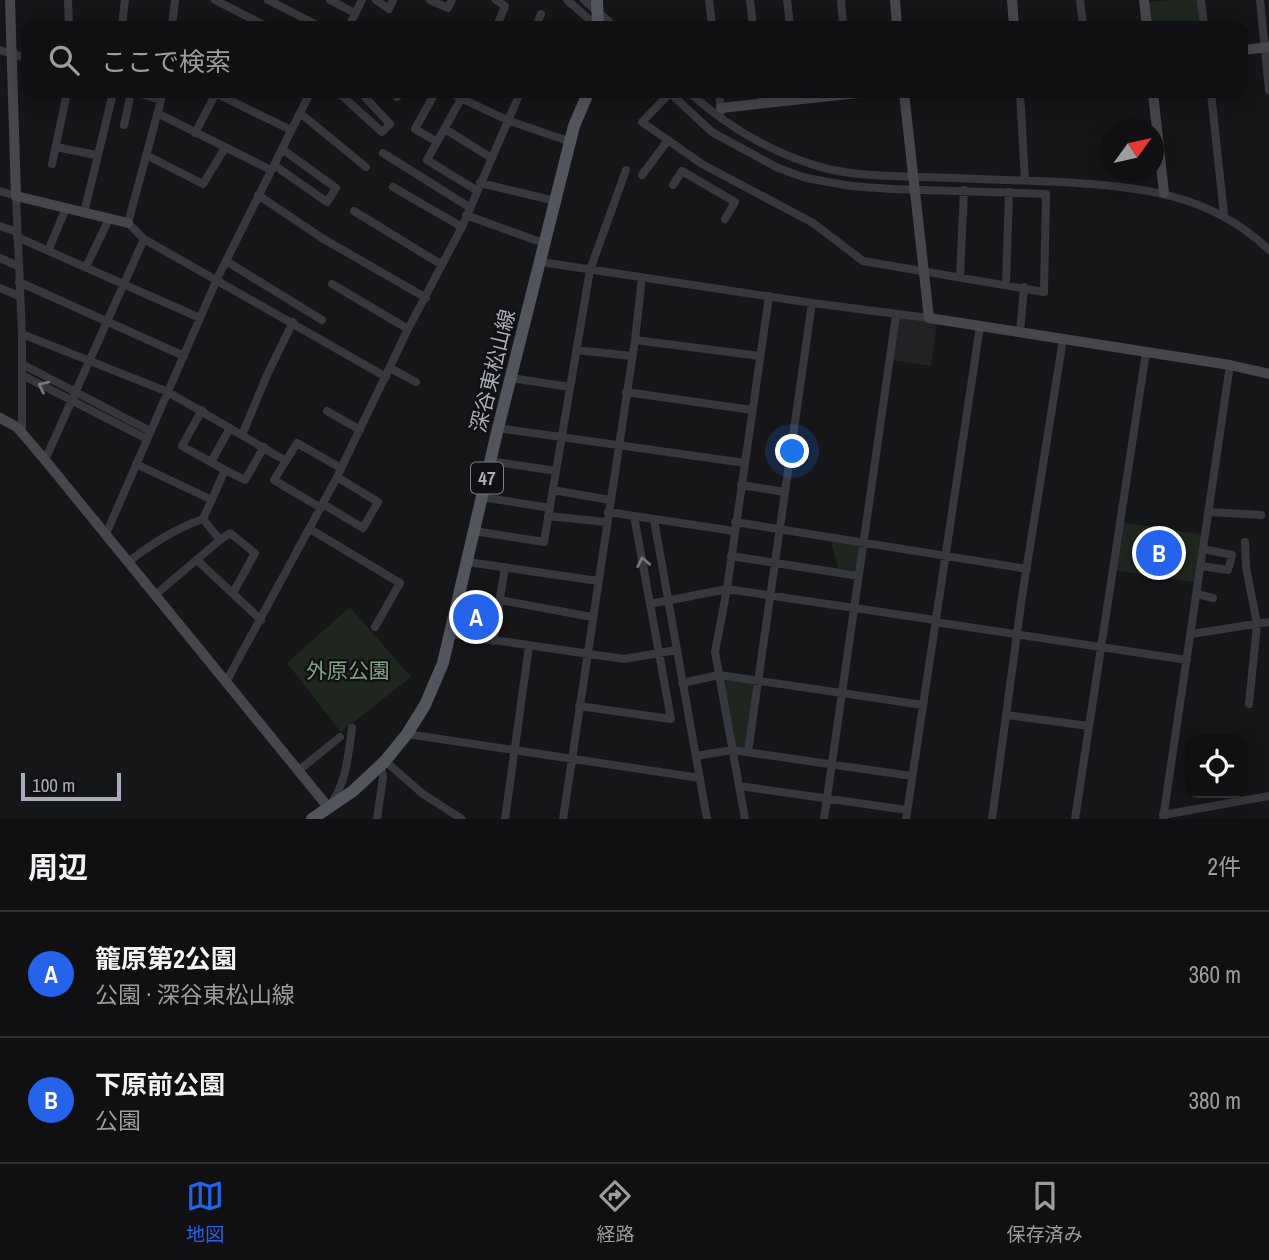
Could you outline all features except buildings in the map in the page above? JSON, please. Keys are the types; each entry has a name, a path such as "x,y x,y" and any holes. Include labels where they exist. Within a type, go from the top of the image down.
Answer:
{"main road":[{"name":"深谷東松山線","path":"312,819 353,791 383,763 407,734 434,686 452,634 498,428 575,126 587,98"}],"street":[{"path":"10,0 22,334 22,434"},
{"path":"68,0 69,21"},
{"path":"123,21 125,0"},
{"path":"172,21 174,0"},
{"path":"215,0 248,21"},
{"path":"268,0 309,21"},
{"path":"330,0 352,21"},
{"path":"353,21 362,0"},
{"path":"376,0 389,9 393,0"},
{"path":"430,0 448,8 452,0"},
{"path":"496,0 505,6 501,21"},
{"path":"567,0 592,21"},
{"path":"584,0 597,6 610,21"},
{"path":"709,0 711,21"},
{"path":"750,0 752,21"},
{"path":"787,0 789,21"},
{"path":"841,0 843,21"},
{"path":"895,0 897,21"},
{"path":"1012,0 1014,21"},
{"path":"1080,0 1082,21"},
{"path":"1146,21 1144,0 1152,0"},
{"path":"1201,0 1203,21"},
{"path":"1260,0 1267,47 1269,90"},
{"path":"538,21 541,14"},
{"path":"1248,49 1267,47"},
{"path":"0,50 21,56"},
{"path":"52,164 66,98"},
{"path":"84,213 112,98"},
{"path":"124,125 130,98"},
{"path":"128,223 161,98"},
{"path":"195,133 212,98"},
{"path":"225,98 291,130"},
{"path":"106,534 217,279 308,98"},
{"path":"345,98 382,132 390,124 366,98"},
{"path":"432,98 415,129 437,142"},
{"path":"226,682 337,477 408,329 461,227 517,98"},
{"path":"665,98 642,122 702,164 813,223 863,261 1044,292 1046,194 851,186 806,178 778,168 712,132 675,98"},
{"path":"698,98 756,141 829,169 873,176 1025,180 1112,185 1164,192 1224,215 1257,238 1269,250"},
{"path":"720,98 721,113"},
{"path":"721,113 762,98"},
{"path":"905,98 929,318"},
{"path":"1020,98 1025,180"},
{"path":"1154,98 1164,192"},
{"path":"1212,98 1224,215"},
{"path":"556,201 478,187 427,160 461,99 506,120 571,142"},
{"path":"157,113 225,148 272,167 327,202 336,188 282,149"},
{"path":"300,113 366,167"},
{"path":"445,129 490,158"},
{"path":"642,175 668,140"},
{"path":"56,147 96,155"},
{"path":"146,155 203,184 225,148"},
{"path":"383,153 467,211 546,244"},
{"path":"474,531 544,542 590,270 626,170"},
{"path":"673,185 682,171 736,202"},
{"path":"393,187 461,227"},
{"path":"725,219 744,187"},
{"path":"960,277 964,190"},
{"path":"0,191 128,223 144,239 386,377"},
{"path":"1006,284 1009,192"},
{"path":"258,195 322,238 426,298"},
{"path":"48,251 66,208"},
{"path":"354,211 442,265"},
{"path":"86,267 109,219"},
{"path":"0,226 48,251 200,317"},
{"path":"45,460 144,239"},
{"path":"0,258 18,266"},
{"path":"226,261 322,320"},
{"path":"541,262 929,318 1230,365 1269,374"},
{"path":"563,819 635,340 642,277"},
{"path":"19,282 184,356"},
{"path":"332,284 408,329"},
{"path":"1020,332 1024,287"},
{"path":"0,288 19,296"},
{"path":"745,819 716,645 727,589 769,296"},
{"path":"748,752 812,303"},
{"path":"242,435 267,375 296,324 307,311"},
{"path":"824,819 896,315"},
{"path":"739,786 827,798 907,814 979,326"},
{"path":"22,334 168,392 286,461"},
{"path":"992,819 1063,339"},
{"path":"635,340 760,356"},
{"path":"576,350 632,356"},
{"path":"1075,819 1146,352"},
{"path":"22,364 74,396 148,435"},
{"path":"1230,365 1163,817 1269,796"},
{"path":"390,368 416,382"},
{"path":"22,375 74,396"},
{"path":"511,377 570,387"},
{"path":"626,392 752,410"},
{"path":"202,410 182,446 245,480 264,447"},
{"path":"327,411 360,430"},
{"path":"0,418 7,420 45,460 328,807 341,789 345,776 352,728"},
{"path":"211,462 230,428"},
{"path":"498,428 745,463"},
{"path":"337,477 378,502 363,528 274,480 297,443 341,468"},
{"path":"491,461 556,471"},
{"path":"136,464 212,500"},
{"path":"128,562 163,537 203,519 225,470"},
{"path":"741,485 785,492"},
{"path":"553,490 610,500"},
{"path":"482,497 607,522"},
{"path":"608,512 654,520 780,528 1027,569"},
{"path":"1208,512 1261,515"},
{"path":"579,706 671,719 634,516"},
{"path":"203,519 220,540"},
{"path":"654,520 707,819"},
{"path":"310,529 400,583 375,628"},
{"path":"155,595 230,533 254,553 233,593"},
{"path":"1245,542 1246,567 1257,624 1250,704"},
{"path":"1201,566 1228,570 1232,555 1203,549"},
{"path":"731,556 859,576"},
{"path":"197,560 261,620"},
{"path":"468,562 598,580"},
{"path":"493,641 505,567"},
{"path":"650,604 727,589 1187,660"},
{"path":"1197,594 1213,598"},
{"path":"500,600 593,617"},
{"path":"1191,634 1269,622"},
{"path":"452,634 624,659 676,650"},
{"path":"505,819 529,646"},
{"path":"682,683 719,675 923,705"},
{"path":"1007,715 1089,726"},
{"path":"407,734 700,778"},
{"path":"298,771 340,737"},
{"path":"696,756 732,750 912,776"},
{"path":"377,819 383,763"},
{"path":"383,763 423,794 462,819"}],"shaded area":[{"path":"900,318 937,323 931,366 892,360 897,320"}],"green space":[{"path":"1200,0 1202,21 1148,21 1146,2"},
{"path":"1120,522 1205,535 1198,583 1113,570"},
{"path":"830,538 859,542 856,571 838,568"},
{"path":"464,598 495,604 490,637 455,630"},
{"name":"外原公園","path":"350,607 411,677 341,732 287,663"},
{"path":"724,680 754,683 746,749 735,747"}],"place":[{"name":"下原前公園","path":"1159,553"},
{"name":"籠原第2公園","path":"476,617"}]}
